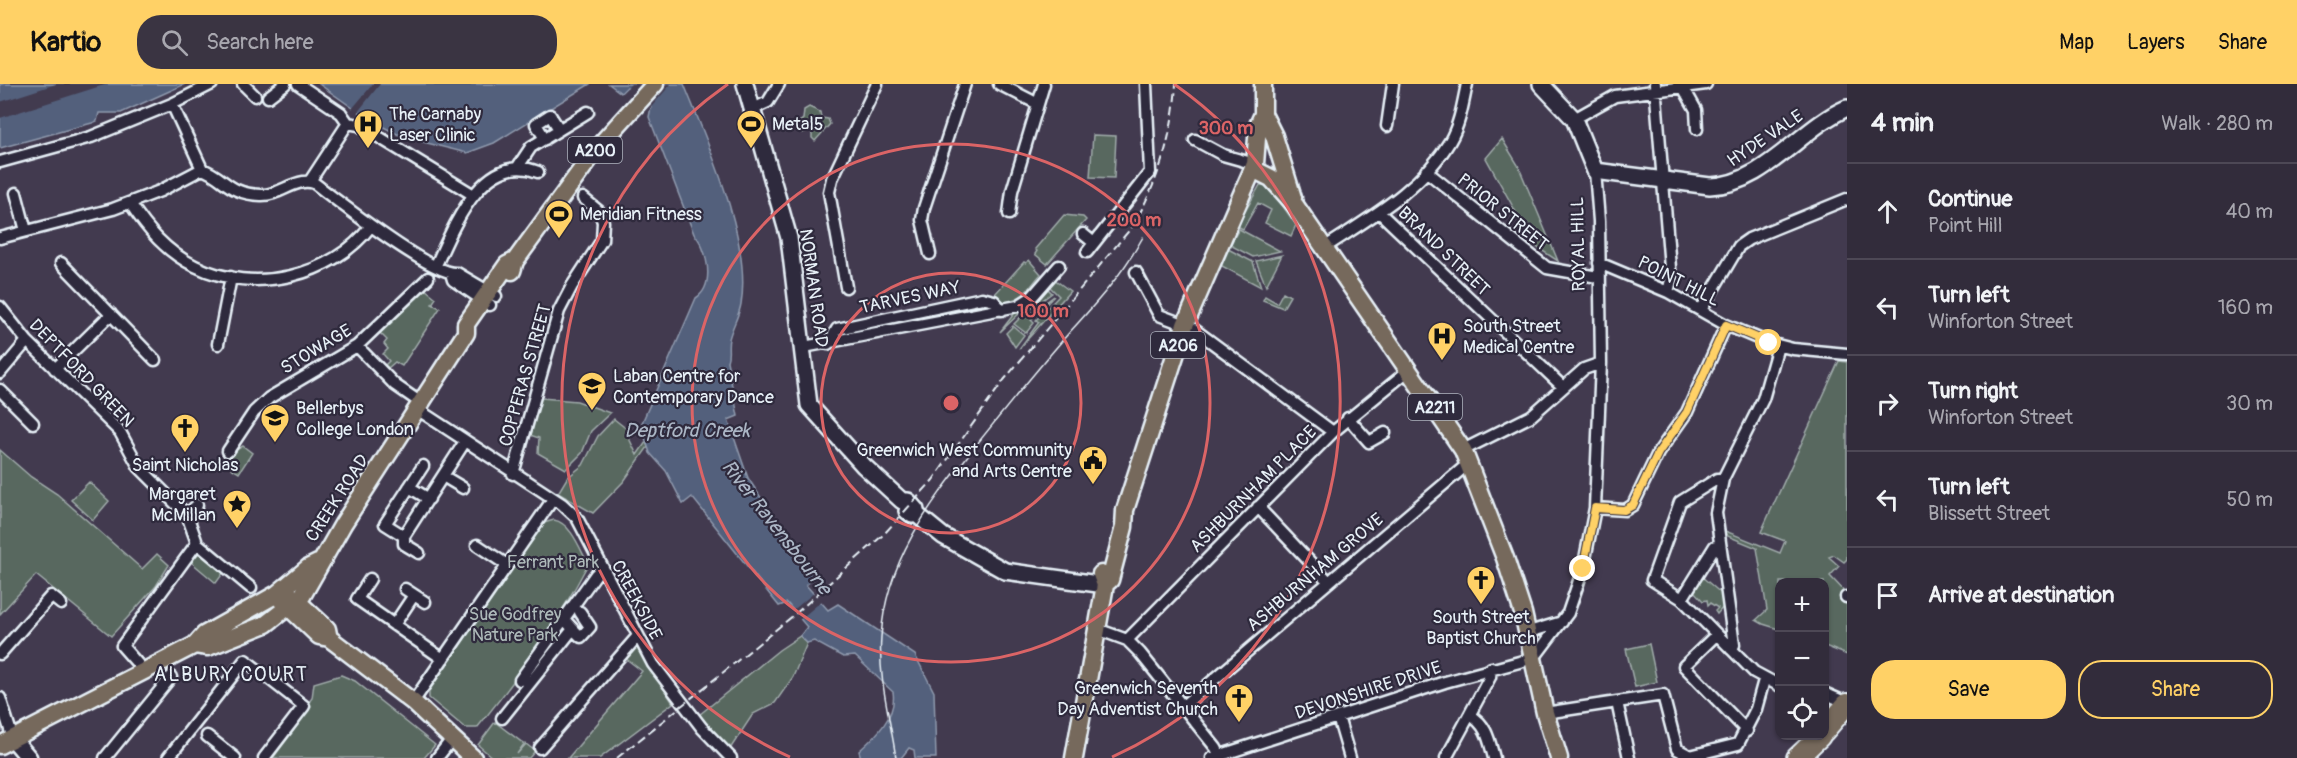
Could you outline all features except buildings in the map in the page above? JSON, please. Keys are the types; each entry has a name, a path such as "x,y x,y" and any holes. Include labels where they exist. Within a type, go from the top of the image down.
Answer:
{"highway":[{"path":"1829,724 1847,703"},
{"path":"1797,758 1815,740"}],"main road":[{"name":"CREEK ROAD","path":"195,645 208,647 285,604 317,573 318,563 466,333 475,330 489,298 514,268 515,261 562,193 630,108 645,84"},
{"name":"CREEK ROAD","path":"630,108 655,84"},
{"name":"NORMAN ROAD","path":"745,84 789,238 804,347 807,394 812,411 902,501 903,507 912,515 916,514 943,536 1005,571 1105,585"},
{"name":"A206","path":"1074,758 1105,585 1101,577 1114,524 1125,510 1185,325 1257,163 1258,125 1265,119 1263,84"},
{"name":"ROYAL HILL","path":"1541,84 1574,119 1595,171"},
{"name":"HYDE VALE","path":"1595,171 1710,186 1736,182 1828,118 1847,108"},
{"name":"A2211","path":"1265,119 1295,205"},
{"name":"A2211","path":"1257,163 1295,205 1466,456 1505,558 1529,632 1534,658 1553,712 1559,758"},
{"path":"1257,163 1282,165"},
{"name":"CREEK ROAD","path":"6,742 195,645 204,635 241,615 250,618 285,604"},
{"path":"285,604 327,629 323,636"},
{"path":"285,604 287,617 309,635 323,636 413,702 473,758"},
{"path":"6,742 30,758"}],"street":[{"path":"0,162 91,137 172,104 212,84"},
{"path":"243,84 255,96"},
{"path":"268,97 285,84"},
{"path":"298,84 341,113 348,123 359,125 472,195"},
{"path":"753,109 768,102 779,84"},
{"path":"846,287 829,192 832,179 877,84"},
{"path":"930,254 922,220 924,208 965,84"},
{"path":"999,84 1038,104"},
{"path":"1009,214 1012,191 1044,84"},
{"path":"1083,234 1091,247 1150,172 1146,84"},
{"path":"1387,126 1392,84"},
{"path":"1324,248 1380,213 1426,171 1454,132 1467,84"},
{"path":"1574,119 1615,96 1656,87 1706,84"},
{"path":"1656,87 1671,280 1668,292"},
{"path":"1683,87 1696,110 1697,129"},
{"path":"172,104 202,169 235,191 252,195 273,194 299,182 310,182 371,226 451,273 453,280 489,298"},
{"path":"517,168 526,152 588,112"},
{"path":"545,139 536,124 550,115 560,129"},
{"path":"310,182 348,123"},
{"path":"1195,140 1223,155 1257,163"},
{"path":"436,265 472,195 498,174 517,168 538,172"},
{"path":"0,238 93,216 130,203 202,169"},
{"name":"PRIOR STREET","path":"1426,171 1542,264 1558,271 1598,277"},
{"name":"ROYAL HILL","path":"1534,658 1562,622 1574,598 1583,569 1595,508 1601,363 1595,171"},
{"path":"16,193 26,231"},
{"name":"COPPERAS STREET","path":"513,474 559,311 603,236 600,212 583,198"},
{"path":"1701,310 1739,246 1749,239 1847,199"},
{"path":"130,203 155,238 196,267 231,277 255,280 285,278 314,270 343,255 359,242 371,226"},
{"name":"BRAND STREET","path":"1380,213 1563,387"},
{"path":"61,263 155,360"},
{"name":"POINT HILL","path":"1599,263 1668,292 1726,325 1778,346 1847,354"},
{"name":"TARVES WAY","path":"804,347 828,344 837,328 982,298 994,301 1002,310 1025,303 1059,266"},
{"path":"1136,272 1159,315 1191,327 1333,432"},
{"path":"218,344 231,277"},
{"name":"STOWAGE","path":"228,452 254,412 269,398 357,346 428,278"},
{"name":"DEPTFORD GREEN","path":"0,307 27,340 120,432 139,467 187,515"},
{"path":"55,369 111,314"},
{"path":"1595,508 1624,510 1633,505 1658,453 1687,412 1726,325"},
{"path":"0,373 27,340"},
{"name":"CREEKSIDE","path":"357,346 395,385 464,442 571,511 584,527 602,570 653,664 702,728 731,758"},
{"path":"1731,649 1734,645 1716,513 1723,479 1763,399 1778,346"},
{"path":"1466,456 1531,416 1584,369 1601,363"},
{"name":"ASHBURNHAM PLACE","path":"1127,640 1333,432 1409,370"},
{"path":"0,390 33,423"},
{"path":"1348,418 1369,442 1385,433"},
{"path":"419,553 404,544 404,536 464,442"},
{"name":"ASHBURNHAM GROVE","path":"1183,706 1329,582 1466,456"},
{"path":"404,536 385,524 423,466"},
{"path":"444,476 463,488"},
{"path":"1723,479 1717,479 1680,502 1653,575 1654,582 1682,598 1716,635 1764,680 1775,684"},
{"path":"409,487 429,499"},
{"path":"413,702 553,499"},
{"path":"197,504 187,515 197,543 251,588"},
{"path":"1258,507 1329,582"},
{"path":"143,670 122,646 197,543"},
{"path":"475,543 507,565"},
{"path":"1682,598 1715,546 1719,545"},
{"path":"520,680 602,570"},
{"path":"370,579 357,599 443,659"},
{"path":"394,625 409,592 425,602"},
{"path":"0,654 51,596 61,604"},
{"path":"564,619 581,637 590,627 580,612"},
{"path":"1529,632 1562,622"},
{"path":"502,717 573,629"},
{"path":"1097,629 1127,640 1150,663 1183,706 1216,757"},
{"path":"1716,635 1684,666 1747,730"},
{"path":"540,748 637,637"},
{"name":"DEVONSHIRE DRIVE","path":"1216,757 1232,755 1338,717 1491,668 1534,658"},
{"path":"168,758 245,660 304,706 264,758"},
{"path":"1446,758 1490,677 1491,668"},
{"path":"105,758 171,677"},
{"path":"1553,712 1661,695 1677,749 1684,755 1703,754 1738,744 1756,709 1764,680"},
{"path":"1829,694 1837,696 1847,703"},
{"path":"0,698 6,742"},
{"path":"1617,702 1629,758"},
{"path":"1470,716 1486,730 1494,758"},
{"path":"1338,717 1350,758"},
{"path":"437,758 447,734"},
{"path":"207,736 235,758"}],"green space":[{"path":"809,107 820,112 821,118 828,119 830,124 815,141 812,138 812,130 802,133 797,128 798,123 803,119 804,110"},
{"path":"1093,135 1116,136 1114,178 1090,177"},
{"path":"1502,139 1518,165 1558,261 1529,242 1522,223 1486,158"},
{"path":"1260,185 1266,185 1271,189 1296,225 1291,236 1265,223 1271,210 1258,203 1243,229 1237,226"},
{"path":"1064,215 1083,217 1086,220 1047,264 1035,254 1037,251 1035,249"},
{"path":"1239,229 1280,251 1253,257 1230,245"},
{"path":"1228,249 1253,262 1261,287 1220,265"},
{"path":"1282,255 1266,286 1256,261"},
{"path":"1029,260 1041,274 1027,291 1018,298 1005,302 994,295 1024,262"},
{"path":"1054,279 1070,291 1019,349 1039,322 1036,320 1059,296 1049,286"},
{"path":"1046,287 1052,293 1026,312 1023,310 1000,332 1017,310"},
{"path":"425,289 436,298 432,304 440,308 402,366 395,362 388,368 385,365 389,361 383,354 388,349 384,344 387,340 379,332"},
{"path":"1283,292 1290,296 1283,308 1263,300 1265,296 1277,303"},
{"path":"1054,296 1031,320 1034,323 1026,333 1014,324 1024,314 1026,317"},
{"path":"1013,326 1024,335 1015,347 1006,333"},
{"path":"1839,361 1847,362 1847,559 1844,562 1834,555 1829,557 1839,566 1830,576 1847,594 1841,595 1847,605 1847,655 1829,648 1829,578 1775,578 1775,628 1756,620 1767,610 1757,548 1723,534 1723,530 1780,553 1785,541 1761,532"},
{"path":"541,398 577,401 610,413 591,431 582,453 566,469 538,453 539,438 530,435"},
{"path":"614,419 628,430 626,432 637,455 646,442 648,447 624,481 593,513 558,493 567,478 583,465 598,436"},
{"path":"243,446 252,453 239,473 231,468 234,462 230,459 236,450"},
{"path":"0,450 31,477 57,494 142,569 157,554 169,565 156,586 111,636 36,575 0,614"},
{"path":"89,482 109,501 93,520 71,500"},
{"name":"Sue Godfrey Nature Park","path":"554,520 570,531 588,564 550,629 508,689 477,728 465,728 429,698 429,691 544,523"},
{"path":"198,554 202,554 224,572 216,583 191,562"},
{"path":"1701,576 1723,595 1724,606 1717,614 1715,611 1718,608 1710,603 1708,605 1707,600 1703,601 1692,589"},
{"path":"800,636 807,643 793,677 775,703 753,714 730,749 699,715 779,650"},
{"path":"1649,644 1657,682 1635,687 1626,649"},
{"path":"638,645 665,683 664,689 673,703 600,758 568,758 642,671 625,658"},
{"path":"341,675 355,681 435,745 424,758 273,758 300,722 296,719 312,698 314,683"},
{"path":"495,722 524,744 517,754 526,744 535,751 529,758 493,758 478,745"}],"water":[{"path":"0,84 185,84 121,113 99,113 97,121 92,123 0,148"},
{"path":"319,84 590,84 494,143 467,153 403,137 370,120"},
{"name":"Deptford Creek","path":"609,84 684,84 726,193 740,251 743,279 741,304 729,339 727,361 738,416 728,420 748,478 814,578 806,585 828,610 838,604 915,655 934,692 936,758 915,758 914,750 909,748 901,758 861,758 859,751 884,725 892,709 893,692 855,656 843,657 814,641 807,643 800,636 807,627 787,603 779,606 692,497 683,504 666,471 650,453 641,425 696,298 706,284 708,275 706,257 694,234 649,117 651,107 627,87 621,93"}],"pier":[{"path":"56,84 107,84 0,118 0,102"},
{"path":"373,84 380,84 357,113 317,85 352,109"},
{"path":"631,84 671,84 646,113 647,107 628,91 620,95"},
{"path":"815,592 823,600 798,621 791,612"}],"tram line":[{"path":"896,758 881,668 881,637 891,584 900,559 940,492 985,434 1108,288 1143,237"}],"railway":[{"path":"617,758 794,615 884,534 933,480 1004,380 1132,227 1157,176 1163,158 1172,122 1176,84"}],"place":[{"name":"The Carnaby Laser Clinic","path":"368,150"},
{"name":"Metal5","path":"751,150"},
{"name":"Meridian Fitness","path":"559,240"},
{"name":"South Street Medical Centre","path":"1442,362"},
{"name":"Laban Centre for Contemporary Dance","path":"592,412"},
{"name":"Bellerbys College London","path":"275,444"},
{"name":"Saint Nicholas","path":"185,454"},
{"name":"Greenwich West Community and Arts Centre","path":"1093,486"},
{"name":"Margaret McMillan","path":"237,530"},
{"name":"South Street Baptist Church","path":"1481,606"},
{"name":"Greenwich Seventh Day Adventist Church","path":"1239,724"}],"district":[{"name":"ALBURY COURT","path":"231,674"}],"route":[{"path":"1583,569 1595,508 1624,510 1633,505 1658,453 1696,396 1726,325 1769,343"}],"water label":[{"name":"River Ravensbourne","path":"777,527"}],"park label":[{"name":"Ferrant Park","path":"553,562"}]}
